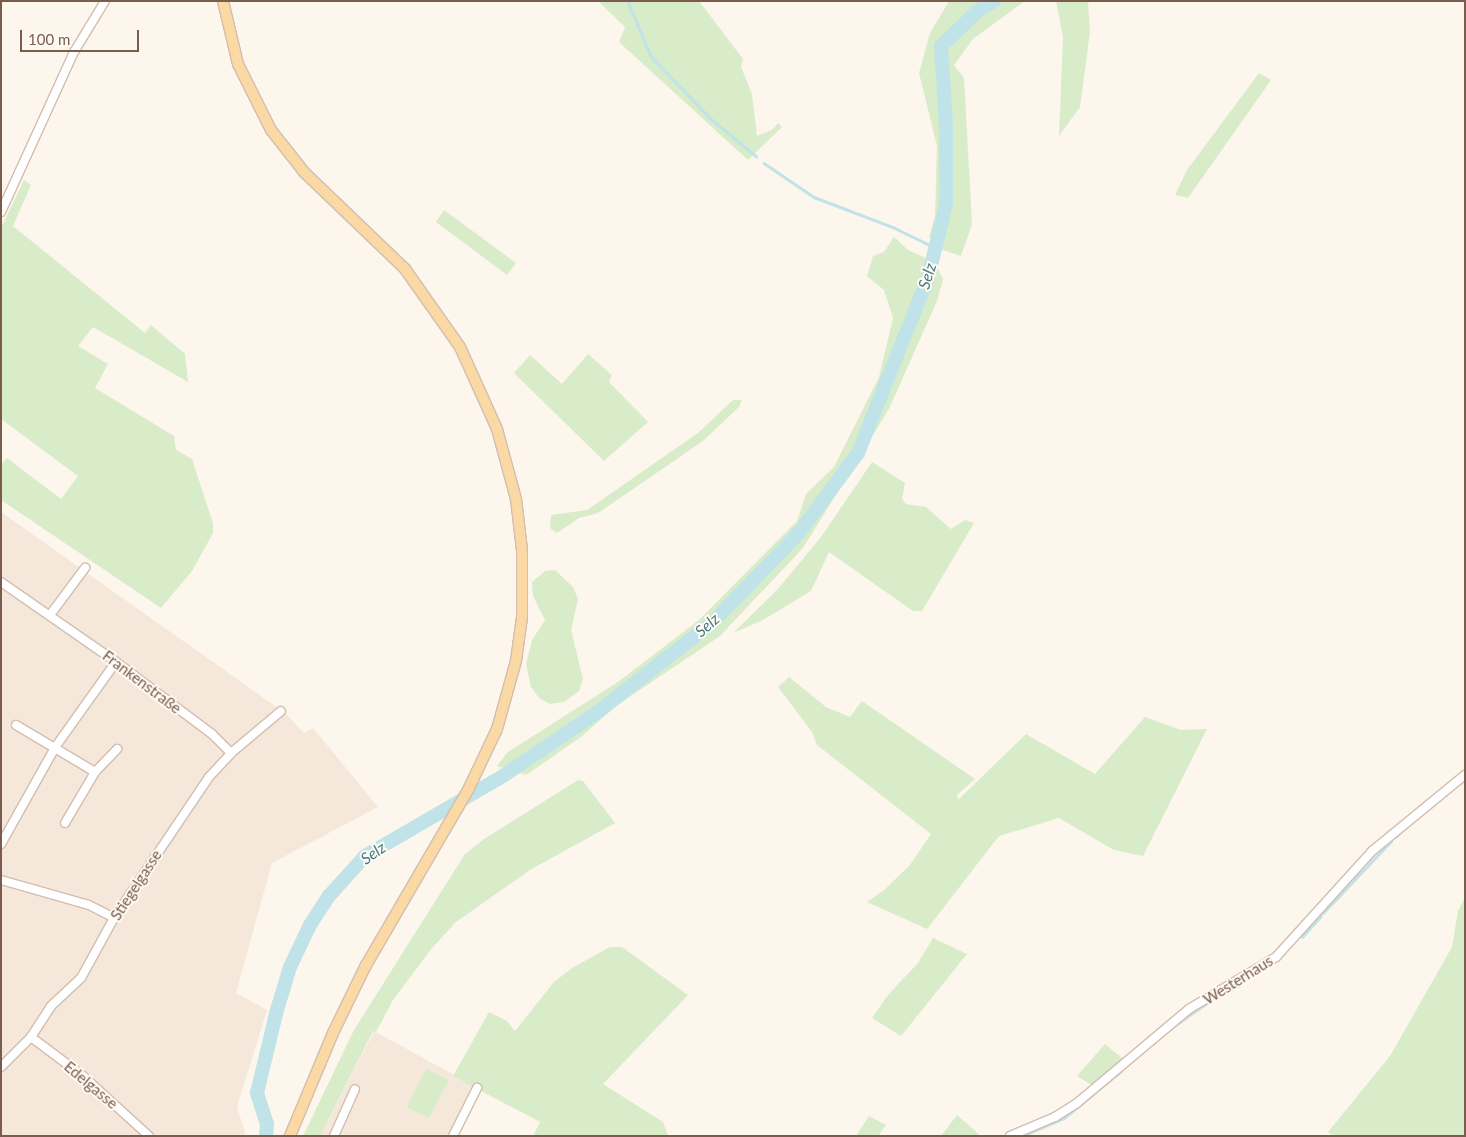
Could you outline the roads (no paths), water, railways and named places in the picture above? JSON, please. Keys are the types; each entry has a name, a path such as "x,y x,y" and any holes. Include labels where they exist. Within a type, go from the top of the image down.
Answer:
{"main road":[{"path":"223,1 238,64 271,130 304,172 405,269 434,306 464,354 491,412 506,459 516,498 522,550 522,617 516,661 503,709 468,790 423,865 351,997 290,1136"}],"street":[{"path":"1,212 74,52 104,1"},
{"path":"50,615 85,568"},
{"name":"Frankenstraße","path":"1,582 116,662 212,734 230,753"},
{"path":"1,844 56,746 116,662"},
{"name":"Stiegelgasse","path":"1,1067 31,1037 52,1006 81,978 114,918 209,777 230,753 281,712"},
{"path":"16,725 56,746 95,772"},
{"path":"64,823 95,772 117,749"},
{"name":"Westerhaus","path":"1010,1136 1055,1117 1077,1103 1189,1009 1276,957 1372,851 1465,775"},
{"path":"1,880 89,905 114,918"},
{"name":"Edelgasse","path":"31,1037 84,1076 149,1136"},
{"path":"454,1136 477,1088"},
{"path":"334,1136 355,1089"}],"waterway":[{"path":"628,1 651,56 710,118 756,156"},
{"name":"Selz","path":"266,1136 267,1124 257,1093 277,1010 290,967 310,925 329,896 365,856 503,776 599,711 713,622 799,533 858,453 928,278 946,204 946,125 941,46 978,11 994,1"},
{"path":"764,163 814,197 895,228 934,247"},
{"path":"1395,837 1399,834"},
{"path":"1323,913 1391,841"},
{"path":"1302,937 1321,916"},
{"path":"1215,998 1240,985"},
{"path":"1174,1026 1208,1002"},
{"path":"1022,1136 1064,1118 1121,1071"}]}
